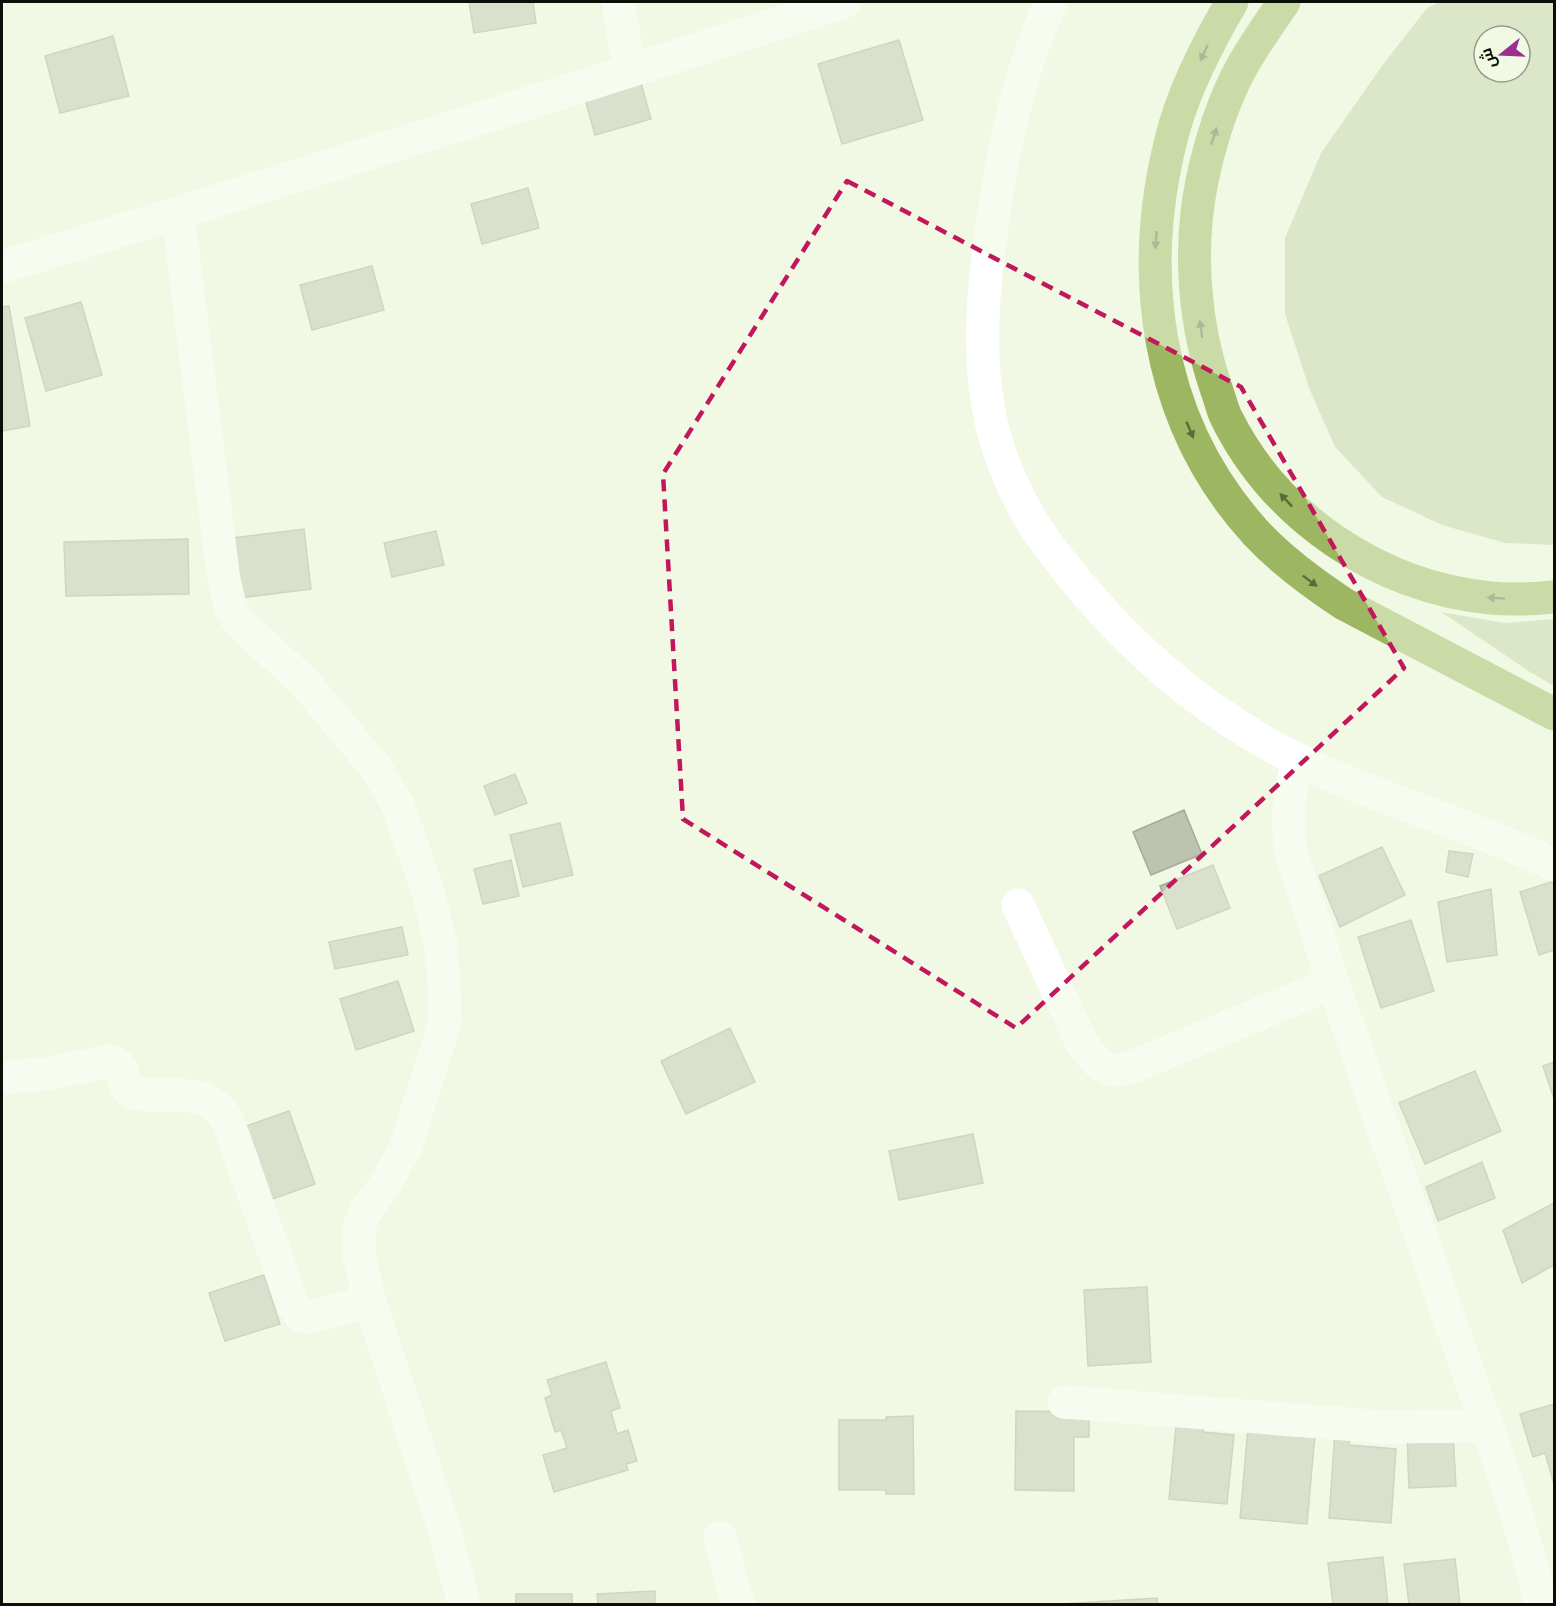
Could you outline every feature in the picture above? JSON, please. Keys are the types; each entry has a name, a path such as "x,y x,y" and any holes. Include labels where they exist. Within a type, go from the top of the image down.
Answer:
{"highway":[{"path":"1232,2 1209,40 1176,123 1165,166 1158,210 1155,255 1159,330 1178,404 1193,438 1211,472 1256,532 1312,583 1344,604 1554,714"},
{"path":"1284,2 1240,70 1217,125 1202,182 1196,231 1197,300 1202,340 1225,415 1250,456 1291,506 1350,552 1410,580 1455,592 1492,598 1554,597"}],"street":[{"path":"618,2 630,71"},
{"path":"2,267 178,214 844,2"},
{"path":"1051,2 1024,70 1000,174 992,227 982,338 988,409 1009,478 1025,510 1044,540 1094,602 1124,634 1155,664 1189,691 1261,740 1338,778 1516,847 1554,865"},
{"path":"178,214 223,568 231,609 241,624 304,682 376,768 398,805 428,892 441,945 445,1023 405,1148 384,1187 368,1207 359,1227 359,1256 370,1302 444,1527 464,1605"},
{"path":"1299,760 1288,805 1291,851 1333,983 1510,1492 1541,1605"},
{"path":"1018,905 1082,1043 1092,1058 1103,1066 1118,1070 1132,1067 1333,983"},
{"path":"2,1078 57,1072 110,1061 121,1069 129,1090 132,1092 198,1096 205,1099 224,1114 234,1135 292,1303 301,1316 309,1317 370,1302"},
{"path":"1064,1402 1383,1427 1487,1426"},
{"path":"720,1537 738,1605"}],"highlighted area":[{"path":"847,181 1241,387 1404,668 1016,1028 683,819 663,474"}],"green space":[{"path":"1439,2 1554,2 1554,545 1505,543 1442,525 1382,497 1335,447 1309,388 1285,314 1285,238 1321,153 1384,63 1427,8"},
{"path":"1441,612 1505,623 1554,619 1554,686 1530,672"}],"building":[{"path":"469,2 533,2 536,23 474,33"},
{"path":"113,36 129,96 60,113 45,56"},
{"path":"899,40 923,120 842,144 818,64"},
{"path":"641,83 651,119 595,135 585,99"},
{"path":"528,188 539,228 482,244 471,204"},
{"path":"372,266 384,310 312,330 300,285"},
{"path":"81,302 102,375 46,391 25,318"},
{"path":"9,306 30,426 2,431 2,307"},
{"path":"304,529 311,589 239,598 232,538"},
{"path":"436,531 444,565 392,577 384,543"},
{"path":"188,539 189,594 66,596 64,542"},
{"path":"515,774 527,803 495,815 484,786"},
{"path":"1184,810 1202,854 1151,875 1133,832"},
{"path":"560,823 573,875 523,887 510,835"},
{"path":"1382,847 1405,895 1340,927 1319,876"},
{"path":"1449,851 1473,854 1468,877 1446,872"},
{"path":"511,860 519,896 483,904 474,869"},
{"path":"1213,865 1230,908 1177,929 1160,886"},
{"path":"1554,881 1554,950 1539,955 1520,892"},
{"path":"1491,889 1497,955 1447,962 1438,902"},
{"path":"1411,920 1434,991 1381,1008 1358,937"},
{"path":"402,927 408,955 335,969 329,942"},
{"path":"398,981 414,1031 356,1050 340,999"},
{"path":"730,1028 755,1082 686,1114 661,1061"},
{"path":"1554,1062 1554,1099 1543,1066"},
{"path":"1475,1071 1501,1131 1425,1164 1399,1103"},
{"path":"289,1111 315,1184 264,1202 238,1129"},
{"path":"973,1134 983,1183 899,1200 889,1151"},
{"path":"1482,1162 1495,1198 1438,1221 1426,1187"},
{"path":"1554,1203 1554,1265 1522,1283 1503,1230"},
{"path":"264,1275 280,1324 225,1341 209,1293"},
{"path":"1147,1287 1151,1362 1088,1366 1084,1290"},
{"path":"606,1362 620,1408 611,1411 617,1434 628,1430 637,1461 626,1464 628,1470 554,1492 543,1455 567,1448 561,1430 555,1432 545,1398 552,1395 547,1380"},
{"path":"1554,1404 1554,1484 1545,1453 1533,1457 1520,1414"},
{"path":"1016,1411 1089,1412 1089,1437 1074,1437 1074,1491 1015,1490"},
{"path":"913,1416 914,1494 886,1494 886,1490 839,1490 839,1420 886,1420 886,1417"},
{"path":"1177,1416 1205,1418 1203,1432 1234,1435 1227,1504 1169,1499"},
{"path":"1248,1428 1315,1434 1307,1524 1240,1518"},
{"path":"1335,1430 1351,1431 1349,1445 1396,1449 1391,1523 1329,1518"},
{"path":"1453,1434 1456,1486 1409,1488 1407,1436"},
{"path":"1383,1557 1388,1604 1333,1604 1328,1563"},
{"path":"1455,1559 1460,1604 1409,1604 1404,1564"},
{"path":"655,1591 655,1604 598,1604 597,1594"},
{"path":"516,1594 572,1594 572,1604 516,1604"},
{"path":"1157,1598 1158,1604 1060,1604"}]}
